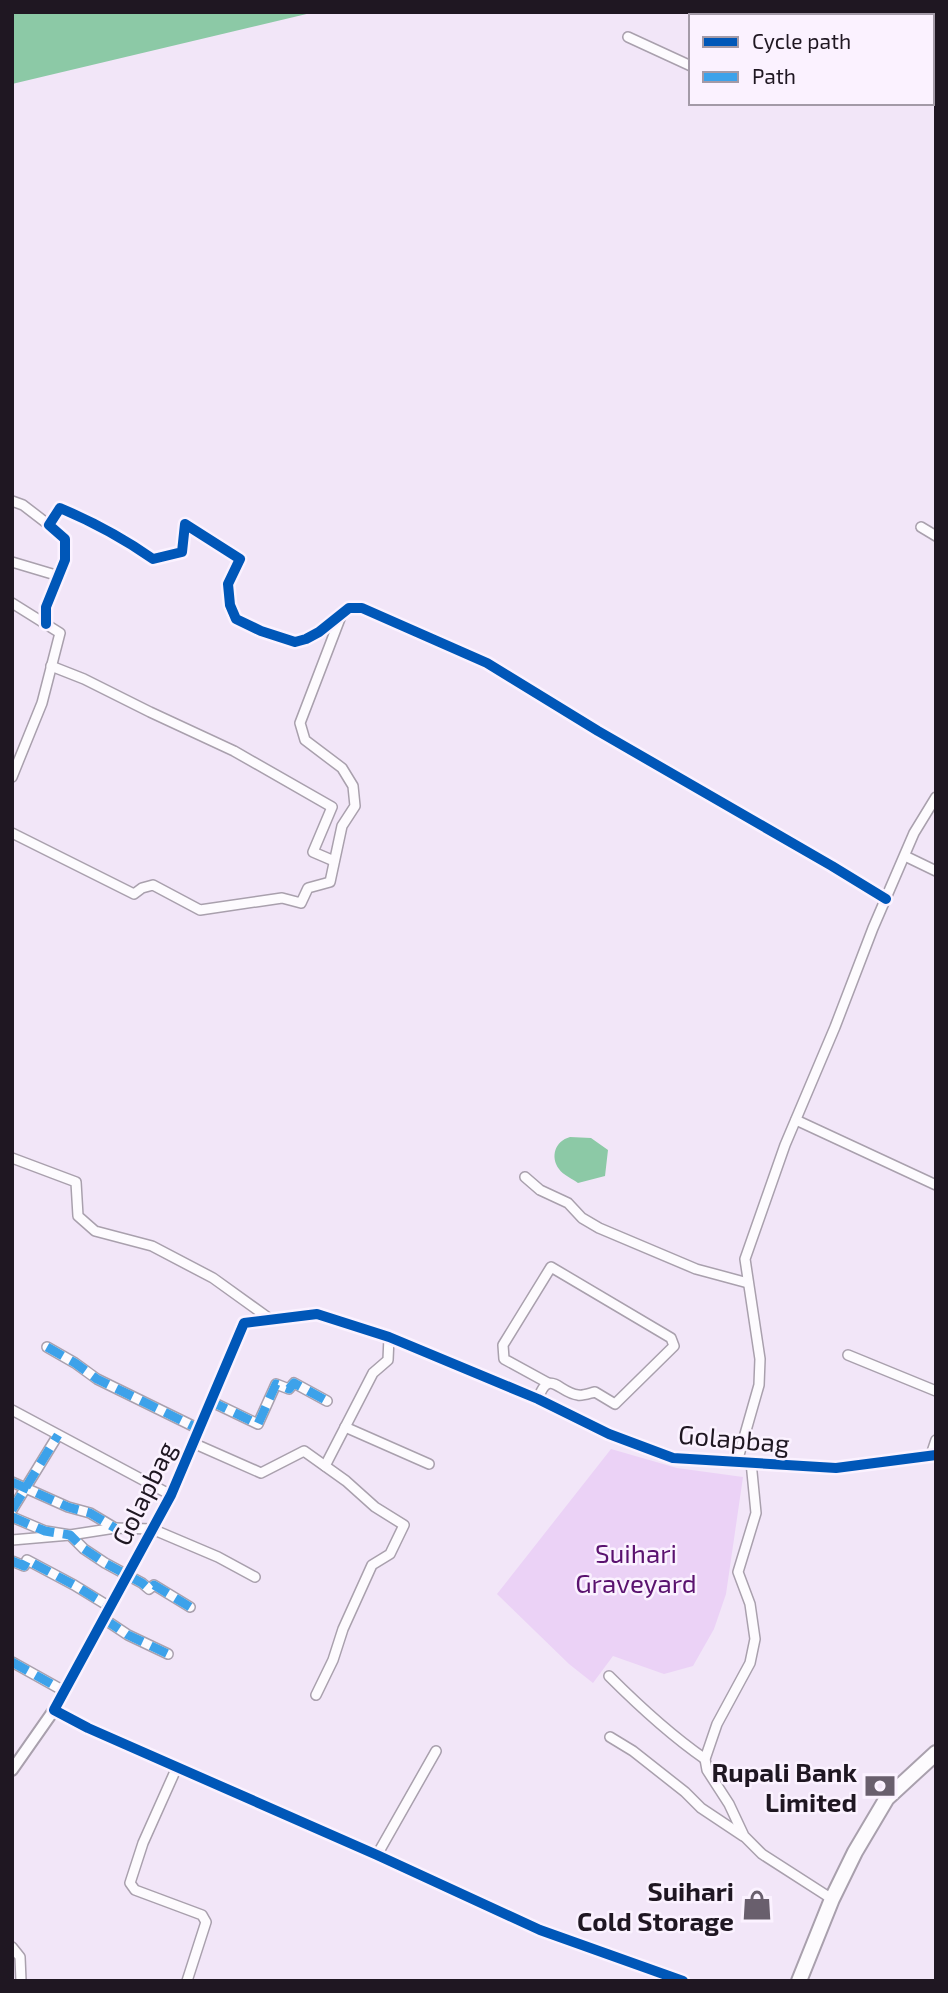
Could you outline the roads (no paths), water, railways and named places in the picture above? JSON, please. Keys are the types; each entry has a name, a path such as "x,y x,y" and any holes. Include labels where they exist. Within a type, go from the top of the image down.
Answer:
{"highway":[{"path":"799,1981 832,1899 855,1852 887,1798 936,1753"}],"street":[{"path":"628,37 689,65"},
{"path":"12,501 23,505 65,539 65,560 46,607 46,624"},
{"path":"49,526 60,508 121,536 153,559 182,552 185,524 240,559 228,584 230,606 236,619 261,632 295,642 319,632 349,608 362,608 487,663 886,899"},
{"path":"921,527 936,536"},
{"path":"12,562 59,576"},
{"path":"12,603 60,633 42,702 12,777"},
{"path":"12,833 134,894 153,885 200,910 282,898 301,903 308,888 330,882 342,826 355,806 353,786 342,768 305,740 300,723 343,613"},
{"path":"51,666 84,679 234,751 332,807 313,852 334,861"},
{"path":"737,1462 759,1385 759,1346 746,1259 785,1145 886,899 914,833 936,797"},
{"path":"905,856 936,871"},
{"path":"796,1120 936,1185"},
{"path":"12,1158 76,1182 78,1216 95,1231 152,1246 213,1278 270,1320"},
{"path":"525,1177 540,1190 568,1203 582,1218 599,1228 696,1269 748,1283"},
{"path":"538,1399 543,1386 548,1383 579,1395 595,1392 615,1404 674,1346 673,1342 671,1338 551,1266 503,1345 504,1359 548,1383"},
{"name":"Golapbag","path":"54,1710 171,1495 244,1323 317,1314 390,1337 538,1399 609,1434 673,1458 836,1468 934,1455"},
{"path":"325,1466 373,1373 387,1360 390,1337"},
{"path":"47,1347 97,1379 199,1429"},
{"path":"848,1354 936,1391"},
{"path":"211,1401 258,1424 276,1384 289,1389 294,1383 327,1401"},
{"path":"12,1410 171,1495"},
{"path":"345,1427 429,1464"},
{"path":"12,1510 58,1435"},
{"path":"934,1455 936,1440"},
{"path":"193,1443 261,1473 304,1451 346,1481 375,1507 404,1525 390,1554 372,1565 316,1695"},
{"path":"744,1836 729,1804 707,1770 705,1759 718,1724 750,1664 755,1639 750,1604 738,1572 756,1513 751,1462"},
{"path":"12,1482 68,1507 90,1513 115,1528"},
{"path":"12,1517 45,1531 70,1535 84,1549 127,1576 149,1589 154,1585 190,1607"},
{"path":"12,1540 115,1528 152,1528 218,1557 254,1577"},
{"path":"12,1561 24,1566 27,1560 88,1592 110,1607"},
{"path":"104,1619 168,1654"},
{"path":"12,1662 64,1691"},
{"path":"610,1676 667,1732 705,1759"},
{"path":"12,1770 54,1710 540,1930 683,1981"},
{"path":"610,1737 633,1751 701,1808 744,1836 762,1854 832,1899"},
{"path":"377,1855 436,1751"},
{"path":"177,1767 143,1843 130,1883 135,1889 204,1918 206,1922 187,1981"},
{"path":"12,1947 20,1957 21,1981"}],"place":[{"name":"Rupali Bank Limited","path":"880,1786"},
{"name":"Suihari Cold Storage","path":"757,1905"}],"park label":[{"name":"Suihari Graveyard","path":"636,1567"}]}
